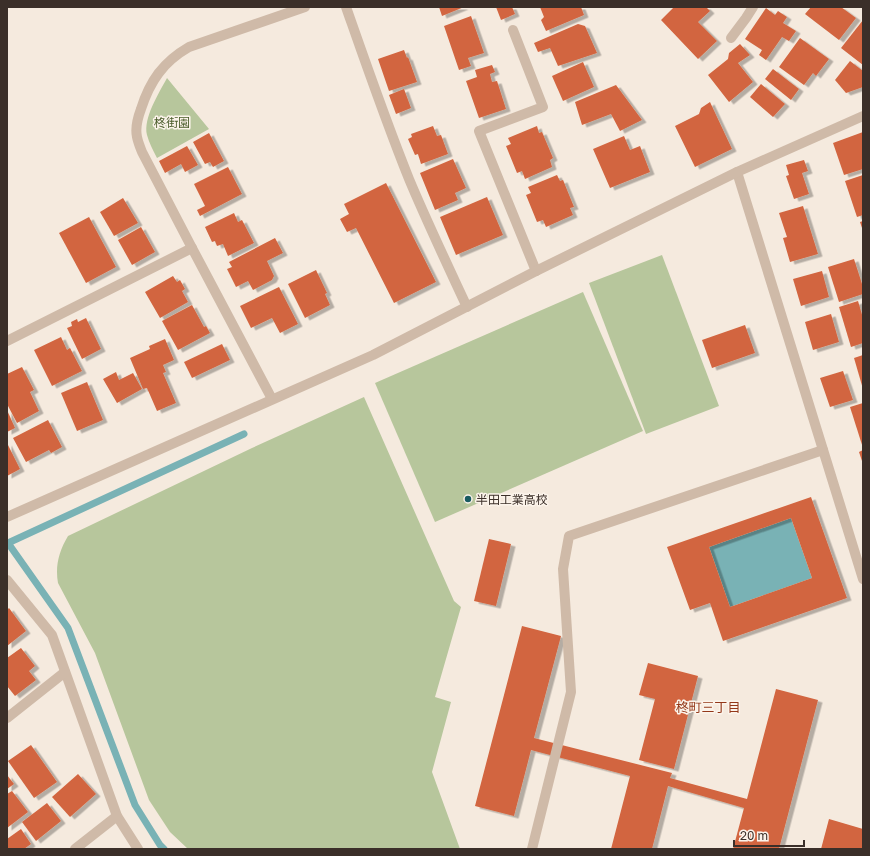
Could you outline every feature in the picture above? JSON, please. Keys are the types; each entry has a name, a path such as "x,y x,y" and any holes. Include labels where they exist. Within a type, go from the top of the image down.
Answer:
{"street":[{"path":"272,399 142,152 137,136 138,118 152,82 175,55 189,47 305,7"},
{"path":"346,7 409,179 467,307"},
{"path":"731,38 753,7"},
{"path":"513,30 543,107 479,131 536,272"},
{"path":"7,517 373,355 737,172 863,116"},
{"path":"737,172 863,577"},
{"path":"7,341 192,248"},
{"path":"532,849 571,692 563,569 569,536 823,450"},
{"path":"7,580 52,635 117,816 138,849"},
{"path":"7,718 65,672"},
{"path":"75,849 117,816"}],"green space":[{"name":"柊街園","path":"167,78 209,129 157,158 149,141 146,128 149,113"},
{"path":"662,255 719,406 646,434 589,283"},
{"path":"583,292 643,431 435,522 375,383"},
{"path":"364,397 454,601 461,607 435,697 451,702 432,772 460,849 188,849 170,832 149,800 95,653 58,583 57,565 62,547 68,536 252,448"}],"water":[{"path":"791,518 812,578 730,607 709,547"}],"building":[{"path":"439,7 464,7 442,16"},
{"path":"496,7 512,7 515,14 501,20"},
{"path":"540,7 581,7 584,15 546,31 541,20 544,17"},
{"path":"674,7 706,7 710,11 698,22 717,41 698,59 661,20"},
{"path":"811,7 841,7 856,18 839,40 805,14"},
{"path":"766,8 775,15 778,11 787,17 783,23 796,31 789,41 782,37 766,60 759,55 762,50 745,39"},
{"path":"471,16 484,53 468,58 471,66 459,70 444,26"},
{"path":"863,20 863,65 841,48"},
{"path":"578,24 585,26 597,53 558,66 550,48 538,52 534,43"},
{"path":"800,38 829,59 816,76 813,73 804,85 779,67"},
{"path":"740,44 750,55 738,63 753,82 729,102 708,75 728,59 729,53"},
{"path":"404,50 417,82 389,91 378,59"},
{"path":"850,61 863,71 863,87 846,93 835,80"},
{"path":"583,62 594,87 563,101 552,76"},
{"path":"492,65 495,72 490,74 492,82 497,81 506,109 479,118 466,81 477,77 475,70"},
{"path":"773,69 799,89 791,100 765,79"},
{"path":"761,84 785,104 773,117 750,97"},
{"path":"616,85 642,120 620,131 611,114 582,125 575,102"},
{"path":"404,89 411,108 396,114 389,95"},
{"path":"710,102 732,149 695,167 675,126 699,114 701,108"},
{"path":"433,126 437,136 441,135 448,154 421,164 418,154 415,155 408,139 412,137 411,134"},
{"path":"537,126 539,133 542,132 553,158 550,160 552,167 525,179 522,171 517,173 506,146 511,144 508,138"},
{"path":"863,132 863,169 844,175 833,143"},
{"path":"209,133 224,161 213,167 210,162 205,164 193,142"},
{"path":"624,136 630,150 640,146 650,172 610,188 593,149"},
{"path":"187,146 198,165 185,172 181,164 165,173 159,161"},
{"path":"453,159 466,188 455,193 458,200 435,210 420,173"},
{"path":"804,160 808,171 802,173 809,194 794,199 786,176 789,175 786,165"},
{"path":"228,167 242,194 200,216 197,210 205,206 194,184"},
{"path":"557,175 560,181 563,180 574,207 570,208 573,215 546,227 543,220 537,222 526,195 531,193 528,187"},
{"path":"863,175 863,215 857,217 845,181"},
{"path":"386,183 436,282 394,303 356,228 347,232 340,219 349,214 344,204"},
{"path":"487,197 503,235 456,255 440,217"},
{"path":"123,198 138,223 114,236 100,212"},
{"path":"803,206 818,254 790,262 783,238 787,237 779,213"},
{"path":"234,213 238,222 242,220 254,243 228,256 223,244 217,246 215,241 212,242 205,227"},
{"path":"89,217 116,267 86,283 59,233"},
{"path":"863,221 863,231 860,222"},
{"path":"141,227 155,252 132,265 118,240"},
{"path":"275,238 283,253 267,261 274,276 272,280 253,290 248,281 236,287 227,269 232,267 229,262"},
{"path":"854,259 863,287 863,294 839,302 828,267"},
{"path":"316,270 327,293 325,294 330,305 305,318 288,284"},
{"path":"822,271 829,297 801,306 793,279"},
{"path":"173,276 177,282 180,280 185,289 182,291 188,302 160,318 145,292"},
{"path":"279,287 298,324 280,333 272,318 251,328 240,306"},
{"path":"858,301 863,318 863,343 851,347 839,307"},
{"path":"192,305 204,327 206,326 210,333 178,350 162,321"},
{"path":"831,314 839,342 813,350 805,322"},
{"path":"86,318 101,349 82,359 67,328 72,326 71,322 77,319 78,322"},
{"path":"745,325 755,353 712,368 702,340"},
{"path":"61,337 67,350 70,348 82,371 52,386 34,350"},
{"path":"165,339 174,360 163,365 166,372 163,373 176,403 157,411 147,388 143,389 130,358 150,349 149,346"},
{"path":"222,344 230,360 192,378 184,362"},
{"path":"863,355 863,389 854,358"},
{"path":"22,367 34,390 30,392 39,411 17,423 7,404 7,374"},
{"path":"843,371 853,400 830,407 820,378"},
{"path":"116,372 119,380 133,373 142,389 117,403 103,379"},
{"path":"87,382 103,420 77,431 61,393"},
{"path":"863,403 863,448 850,407"},
{"path":"7,410 15,428 7,432"},
{"path":"48,420 62,447 51,453 49,450 26,462 13,438"},
{"path":"7,443 20,469 7,476"},
{"path":"863,450 863,464 859,452"},
{"path":"811,497 847,598 723,641 710,603 690,610 667,547","holes":["791,518 812,578 730,607 709,547"]},
{"path":"489,539 511,544 496,606 474,601"},
{"path":"9,608 26,631 7,646 7,610"},
{"path":"522,626 561,636 534,738 672,773 670,778 747,799 776,689 818,700 779,849 733,849 744,808 668,786 652,849 611,849 630,776 531,750 514,816 475,806"},
{"path":"21,648 35,666 29,671 36,680 15,696 7,686 7,658"},
{"path":"648,663 698,676 674,769 639,760 655,699 639,695"},
{"path":"31,745 57,782 34,798 8,761"},
{"path":"78,774 96,794 70,817 52,797"},
{"path":"7,775 14,784 7,789"},
{"path":"12,791 28,812 7,828 7,794"},
{"path":"47,803 61,821 36,841 22,822"},
{"path":"829,819 863,829 863,849 821,849"},
{"path":"21,829 31,844 24,849 7,849 7,839"}],"waterway":[{"path":"164,849 135,805 68,628 8,543 244,434"}],"place":[{"name":"半田工業高校","path":"468,499"}],"district":[{"name":"柊町三丁目","path":"708,707"}]}
